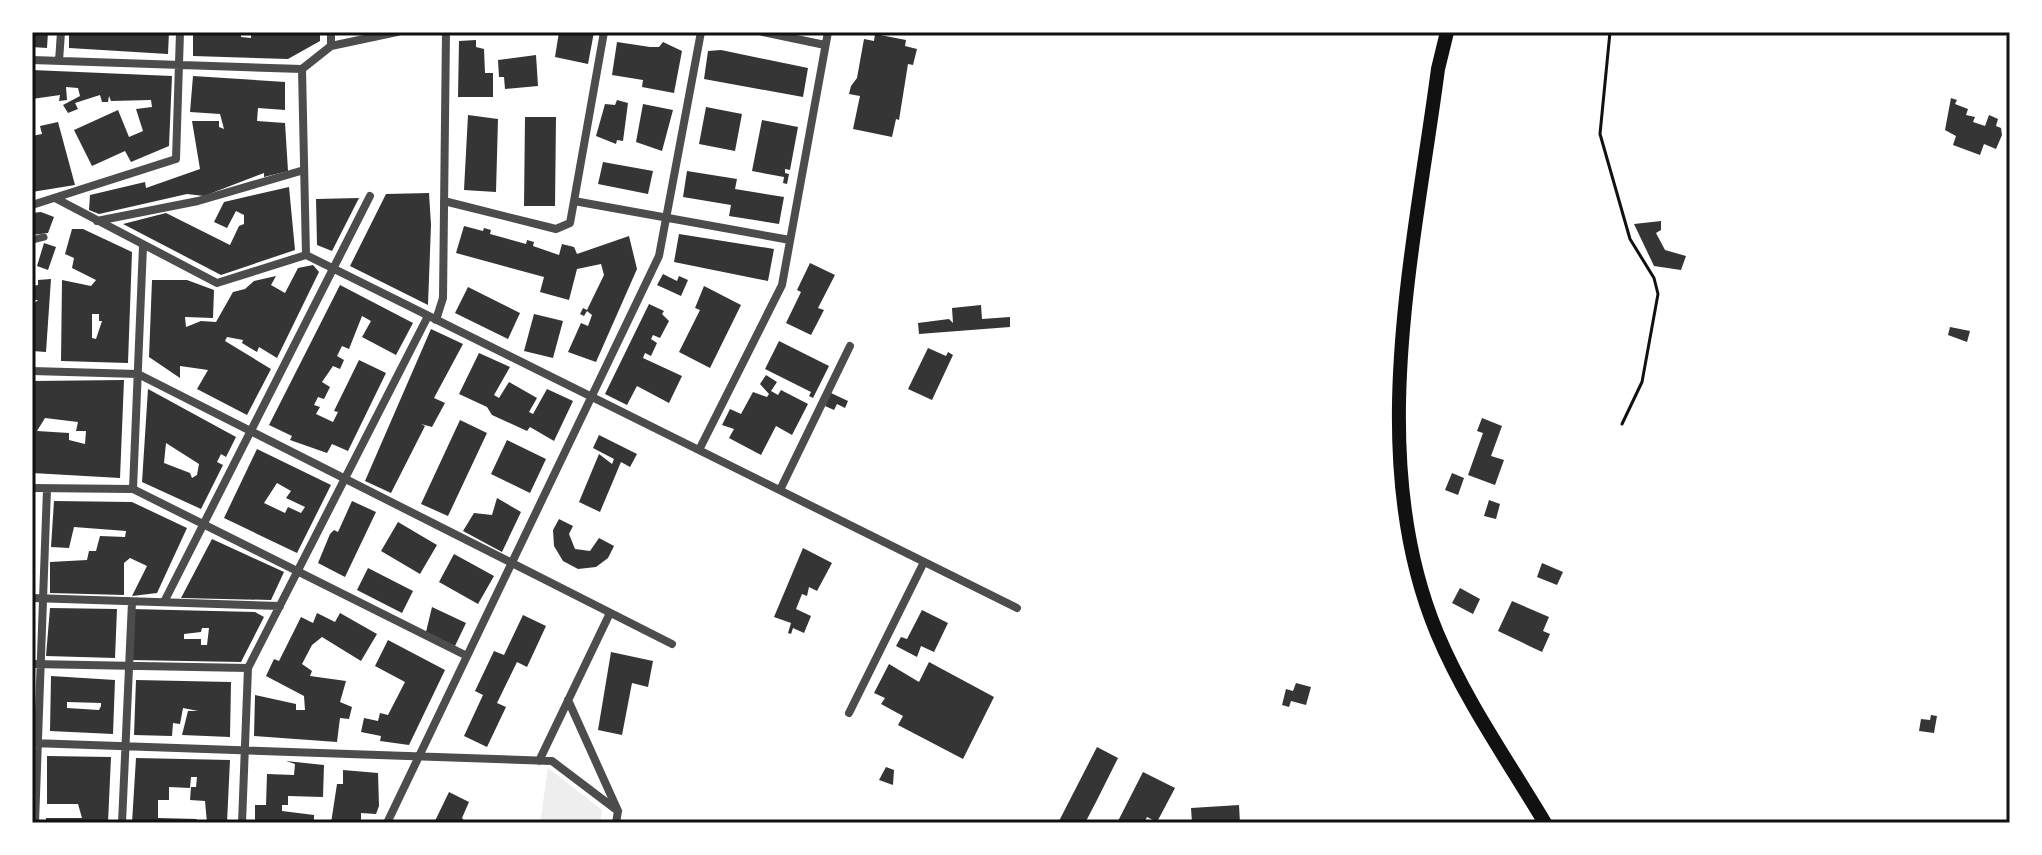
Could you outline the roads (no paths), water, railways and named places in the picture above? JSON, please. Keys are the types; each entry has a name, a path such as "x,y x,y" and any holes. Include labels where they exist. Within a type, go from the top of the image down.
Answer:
{"main road":[{"path":"1439,32 1438,69 1398,397 1401,492 1413,563 1437,633 1467,694 1545,823"},
{"path":"1438,69 1447,32"}],"street":[{"path":"59,61 61,32"},
{"path":"32,205 176,159 180,32"},
{"path":"331,32 331,46"},
{"path":"32,60 302,69 331,46 397,32"},
{"path":"242,823 248,668 443,298 446,32"},
{"path":"444,201 556,229 570,223 604,32"},
{"path":"387,823 659,256 701,32"},
{"path":"763,32 825,45"},
{"path":"699,450 782,285 828,32"},
{"path":"302,69 306,255"},
{"path":"97,221 198,201 304,170"},
{"path":"164,602 370,196"},
{"path":"55,198 217,283 306,255 1017,608"},
{"path":"574,201 790,240"},
{"path":"32,240 44,237"},
{"path":"133,489 143,246"},
{"path":"780,490 850,346"},
{"path":"32,371 138,374 672,644"},
{"path":"32,488 133,489 467,656"},
{"path":"35,823 36,664 43,599 47,489"},
{"path":"849,713 924,562"},
{"path":"32,598 280,606"},
{"path":"122,823 132,602"},
{"path":"539,761 610,613"},
{"path":"36,664 248,668"},
{"path":"568,700 618,811 616,823"},
{"path":"35,744 552,761 618,811"}]}
